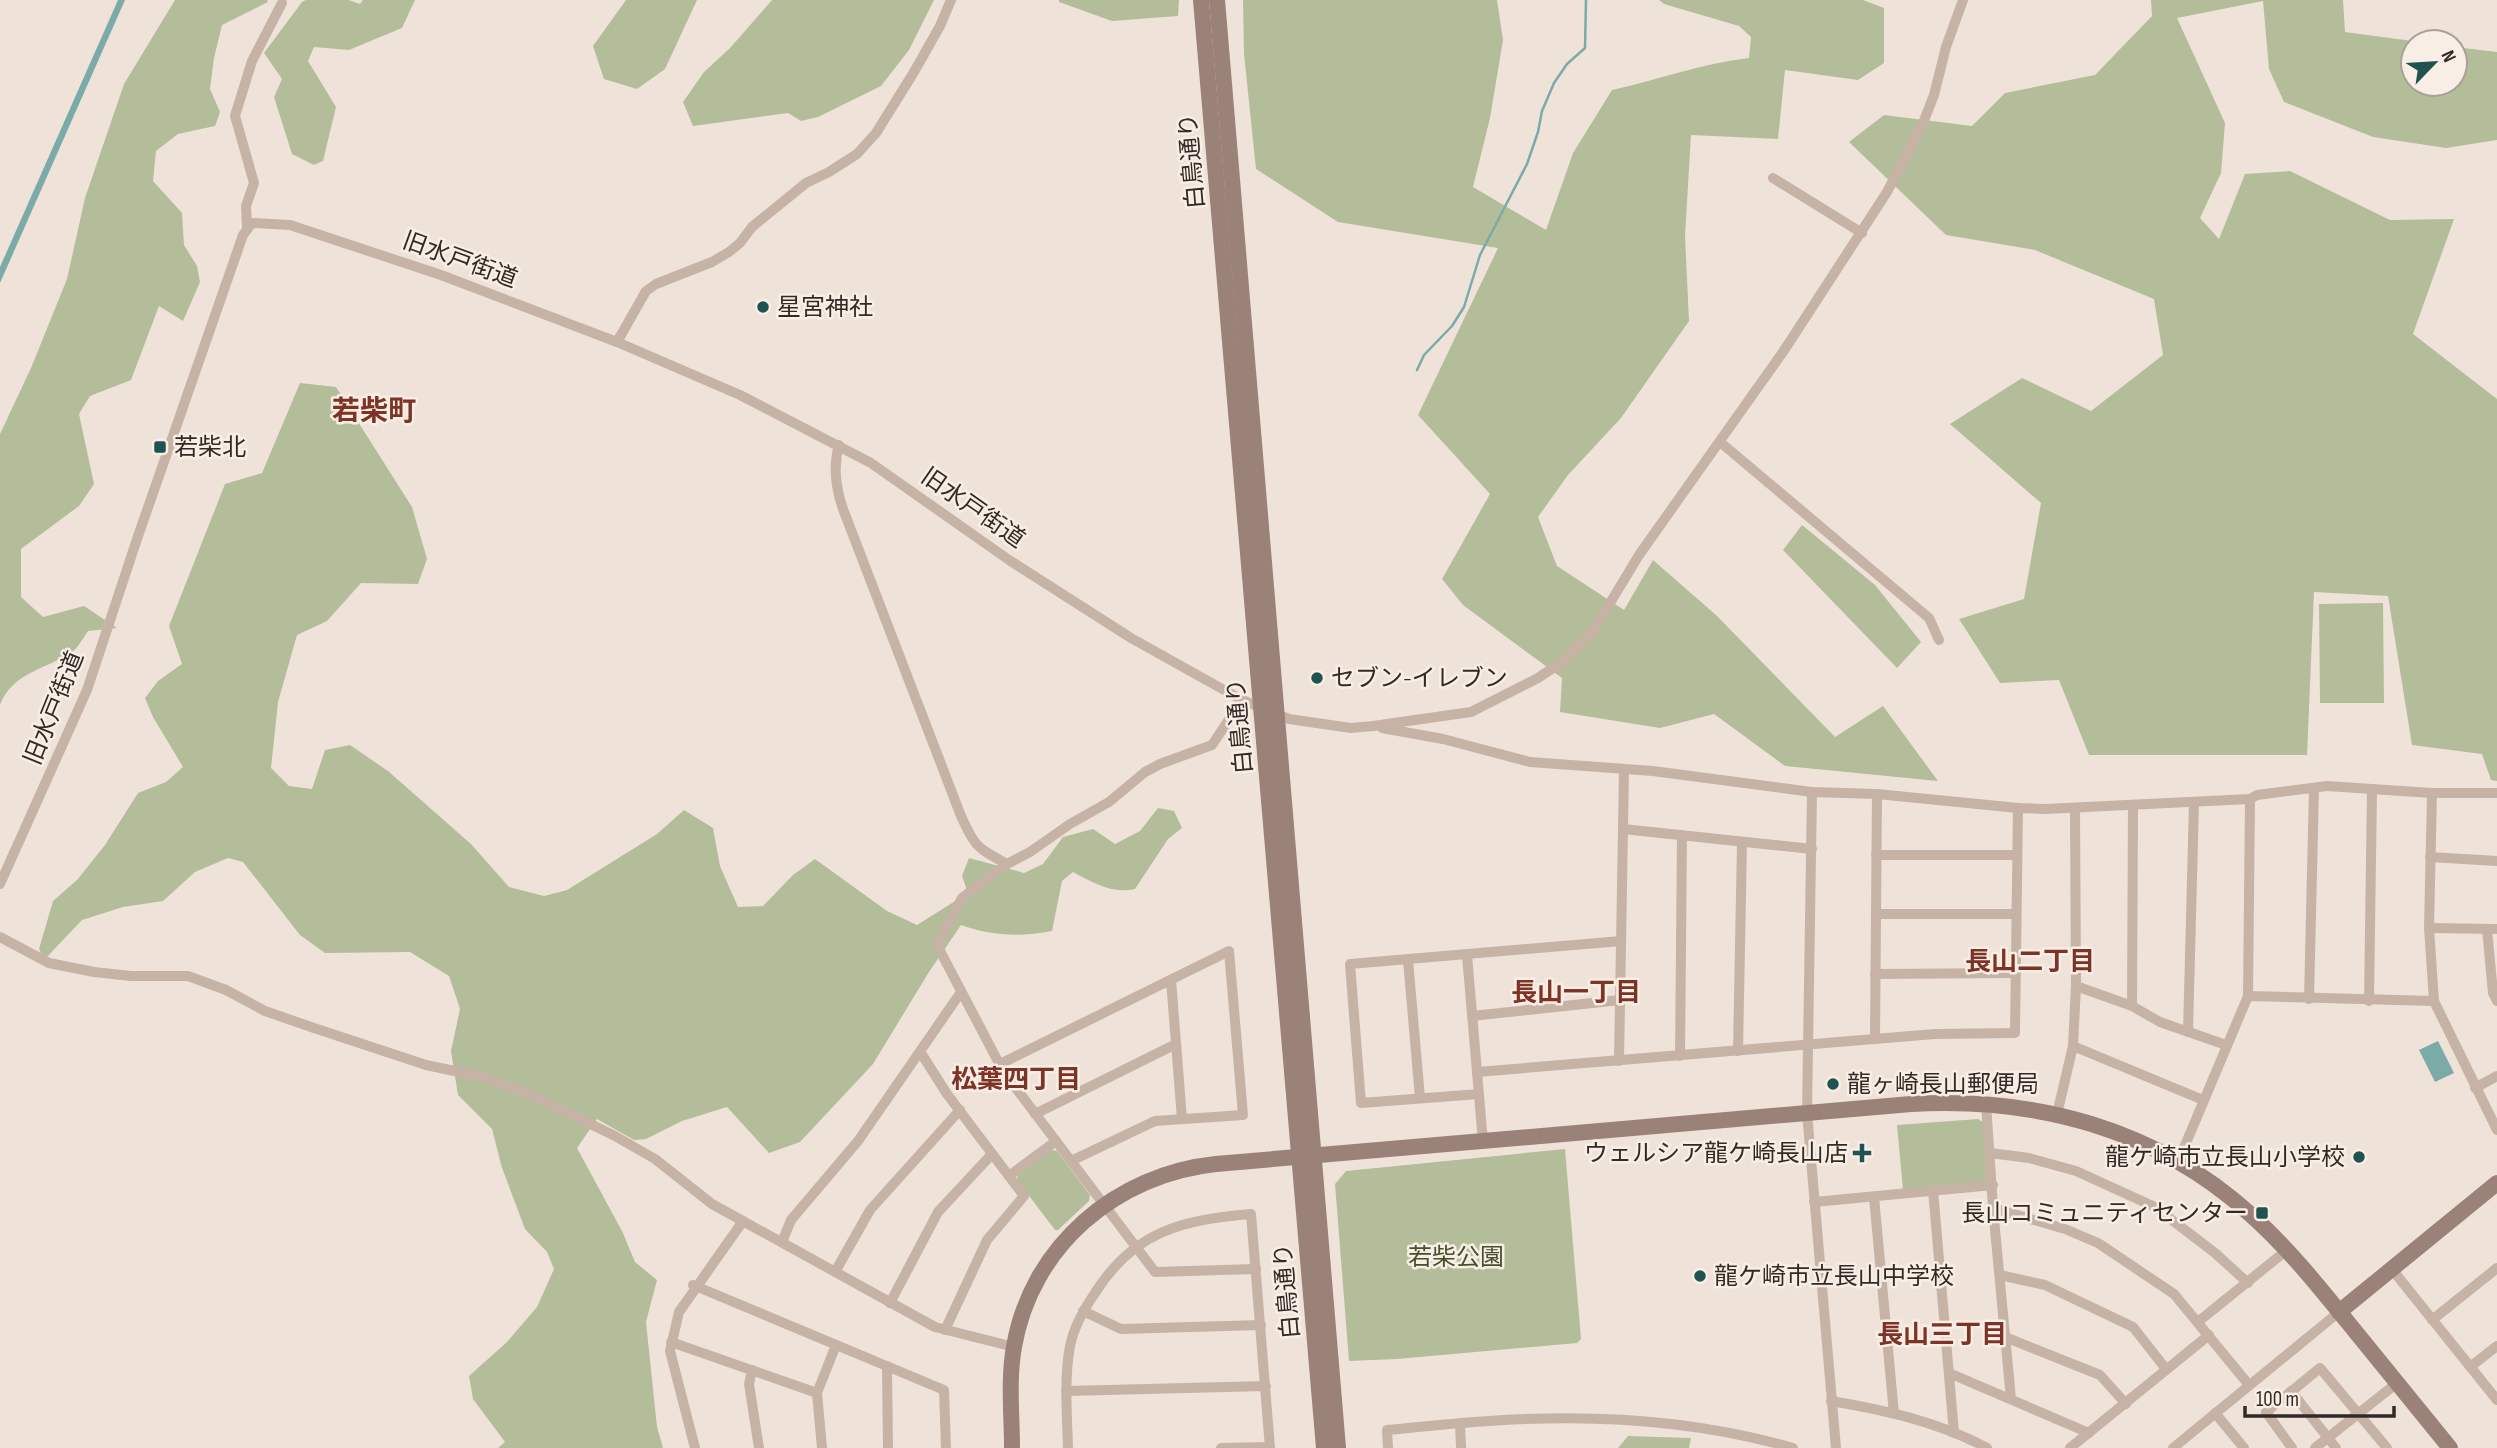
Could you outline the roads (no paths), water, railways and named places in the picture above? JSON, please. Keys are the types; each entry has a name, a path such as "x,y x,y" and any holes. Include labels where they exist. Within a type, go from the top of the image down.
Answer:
{"main road":[{"name":"白鳥通り","path":"1201,0 1324,1448"},
{"name":"白鳥通り","path":"1217,0 1338,1448"},
{"path":"1013,1448 1011,1370 1023,1311 1046,1265 1073,1231 1104,1205 1146,1181 1184,1168 1298,1157 1911,1104 1986,1103 2057,1114 2097,1124 2178,1162 2225,1193 2250,1213 2287,1250 2450,1448"},
{"path":"2339,1312 2497,1183"}],"street":[{"path":"617,342 646,291 729,252 752,227 806,183 857,154 876,133 914,72 940,26 951,0"},
{"path":"1373,726 1471,712 1512,693 1562,662 1592,633 1639,555 1720,442 1862,233 1917,138 1934,94 1946,47 1963,0"},
{"path":"247,227 246,206 254,183 234,116 252,61 282,4"},
{"path":"1773,178 1862,233"},
{"name":"旧水戸街道","path":"0,884 87,690 136,539 247,227 257,222 290,225 327,235 441,275 617,342 740,395 872,463 1009,560 1132,638 1242,699 1276,715 1305,723 1351,728 1373,726"},
{"path":"1720,442 1929,618 1939,640"},
{"path":"839,445 836,471 838,495 961,816 979,850 1007,864"},
{"path":"1242,699 1212,745 1145,772 1109,802 1007,864 961,898 937,945 1000,1064 1155,1272 1256,1269"},
{"path":"1373,726 1443,738 1530,762 1653,771 1812,792 1877,794 2018,808 2075,808 2250,799 2257,795 2327,786 2432,793 2497,793"},
{"path":"1619,1061 1624,770"},
{"path":"2309,999 2314,788"},
{"path":"2369,1001 2372,789"},
{"path":"1812,792 1807,1113 1836,1448"},
{"path":"2432,793 2429,928 2434,1001 2497,1130"},
{"path":"1875,1039 1877,794"},
{"path":"2178,1162 2248,996 2250,799"},
{"path":"2188,1032 2194,802"},
{"path":"2132,1006 2133,805"},
{"path":"1477,1072 1936,1034 2015,1033 2018,808"},
{"path":"2057,1114 2073,1046 2076,986 2075,808"},
{"path":"1623,829 1812,849"},
{"path":"1680,1056 1682,835"},
{"path":"1738,1051 1742,842"},
{"path":"1876,855 2017,855"},
{"path":"2430,858 2497,860"},
{"path":"1876,914 2016,914"},
{"path":"2429,928 2492,929 2496,995"},
{"path":"0,937 49,963 131,976 188,976 226,990 265,1011 314,1028 426,1065 503,1083 559,1107 615,1136 654,1159 712,1204 890,1303 945,1330 1014,1347"},
{"path":"1479,1094 1361,1102 1350,964 1621,941"},
{"path":"1000,1064 1229,951 1242,1115 1155,1121 1071,1161"},
{"path":"1467,955 1483,1142"},
{"path":"1408,960 1420,1098"},
{"path":"1875,974 2015,973"},
{"path":"1171,980 1182,1119"},
{"path":"2076,986 2226,1045"},
{"path":"782,1242 791,1220 858,1142 961,992"},
{"path":"2248,996 2434,1001"},
{"path":"1472,1016 1620,1000"},
{"path":"1035,1114 1177,1044"},
{"path":"2073,1046 2203,1100"},
{"path":"920,1053 1024,1196 986,1240 945,1330"},
{"path":"2475,1088 2497,1076"},
{"path":"1986,1103 2011,1399"},
{"path":"835,1272 870,1210 960,1110"},
{"path":"1009,1176 1056,1141"},
{"path":"1990,1153 2029,1158 2076,1171 2155,1208 2215,1253 2248,1283"},
{"path":"890,1303 938,1212 992,1154"},
{"path":"1815,1202 1993,1185"},
{"path":"1933,1191 1954,1433"},
{"path":"1874,1197 1894,1414"},
{"path":"1993,1208 2064,1229 2098,1243 2174,1293 2249,1385"},
{"path":"1068,1448 1066,1391 1071,1343 1083,1311 1100,1284 1135,1247 1170,1228 1208,1218 1251,1214 1270,1448 1221,1448"},
{"path":"695,1448 670,1350 671,1342 679,1312 743,1221"},
{"path":"2199,1321 2287,1250"},
{"path":"2391,1268 2497,1400"},
{"path":"2432,1320 2497,1268"},
{"path":"2000,1275 2045,1285 2133,1327 2166,1369"},
{"path":"695,1286 944,1390 946,1448"},
{"path":"1083,1311 1121,1329 1261,1325"},
{"path":"2173,1448 2339,1312"},
{"path":"2070,1448 2209,1335"},
{"path":"2005,1337 2100,1374 2126,1404"},
{"path":"671,1342 817,1393"},
{"path":"822,1448 817,1393 836,1345"},
{"path":"2470,1367 2497,1346"},
{"path":"887,1366 888,1448"},
{"path":"2292,1448 2266,1412 2320,1368 2387,1448"},
{"path":"752,1370 749,1384 759,1448"},
{"path":"1949,1373 2089,1433"},
{"path":"2315,1448 2397,1383"},
{"path":"1066,1391 1266,1386"},
{"path":"2291,1391 2336,1448"},
{"path":"1831,1401 1894,1414 1954,1433 1987,1448"},
{"path":"2215,1413 2244,1448"},
{"path":"1388,1448 1387,1430 1489,1421 1589,1419 1668,1424 1750,1437 1793,1448"},
{"path":"1460,1424 1461,1448"}],"water":[{"path":"118,0 125,0 0,283 0,267"},
{"path":"2438,1041 2454,1073 2435,1082 2419,1050"}],"waterway":[{"path":"1417,370 1424,355 1452,326 1464,307 1480,255 1527,164 1542,111 1554,83 1567,64 1585,48 1586,0"}],"place":[{"name":"星宮神社","path":"763,307"},
{"name":"若柴北","path":"160,447"},
{"name":"セブン-イレブン","path":"1317,678"},
{"name":"龍ヶ崎長山郵便局","path":"1833,1084"},
{"name":"ウェルシア龍ケ崎長山店","path":"1862,1153"},
{"name":"龍ケ崎市立長山小学校","path":"2359,1157"},
{"name":"長山コミュニティセンター","path":"2262,1213"},
{"name":"龍ケ崎市立長山中学校","path":"1700,1276"}],"district":[{"name":"若柴町","path":"374,411"},
{"name":"長山二丁目","path":"2030,962"},
{"name":"長山一丁目","path":"1576,993"},
{"name":"松葉四丁目","path":"1016,1080"},
{"name":"長山三丁目","path":"1942,1335"}],"park label":[{"name":"若柴公園","path":"1456,1257"}]}
